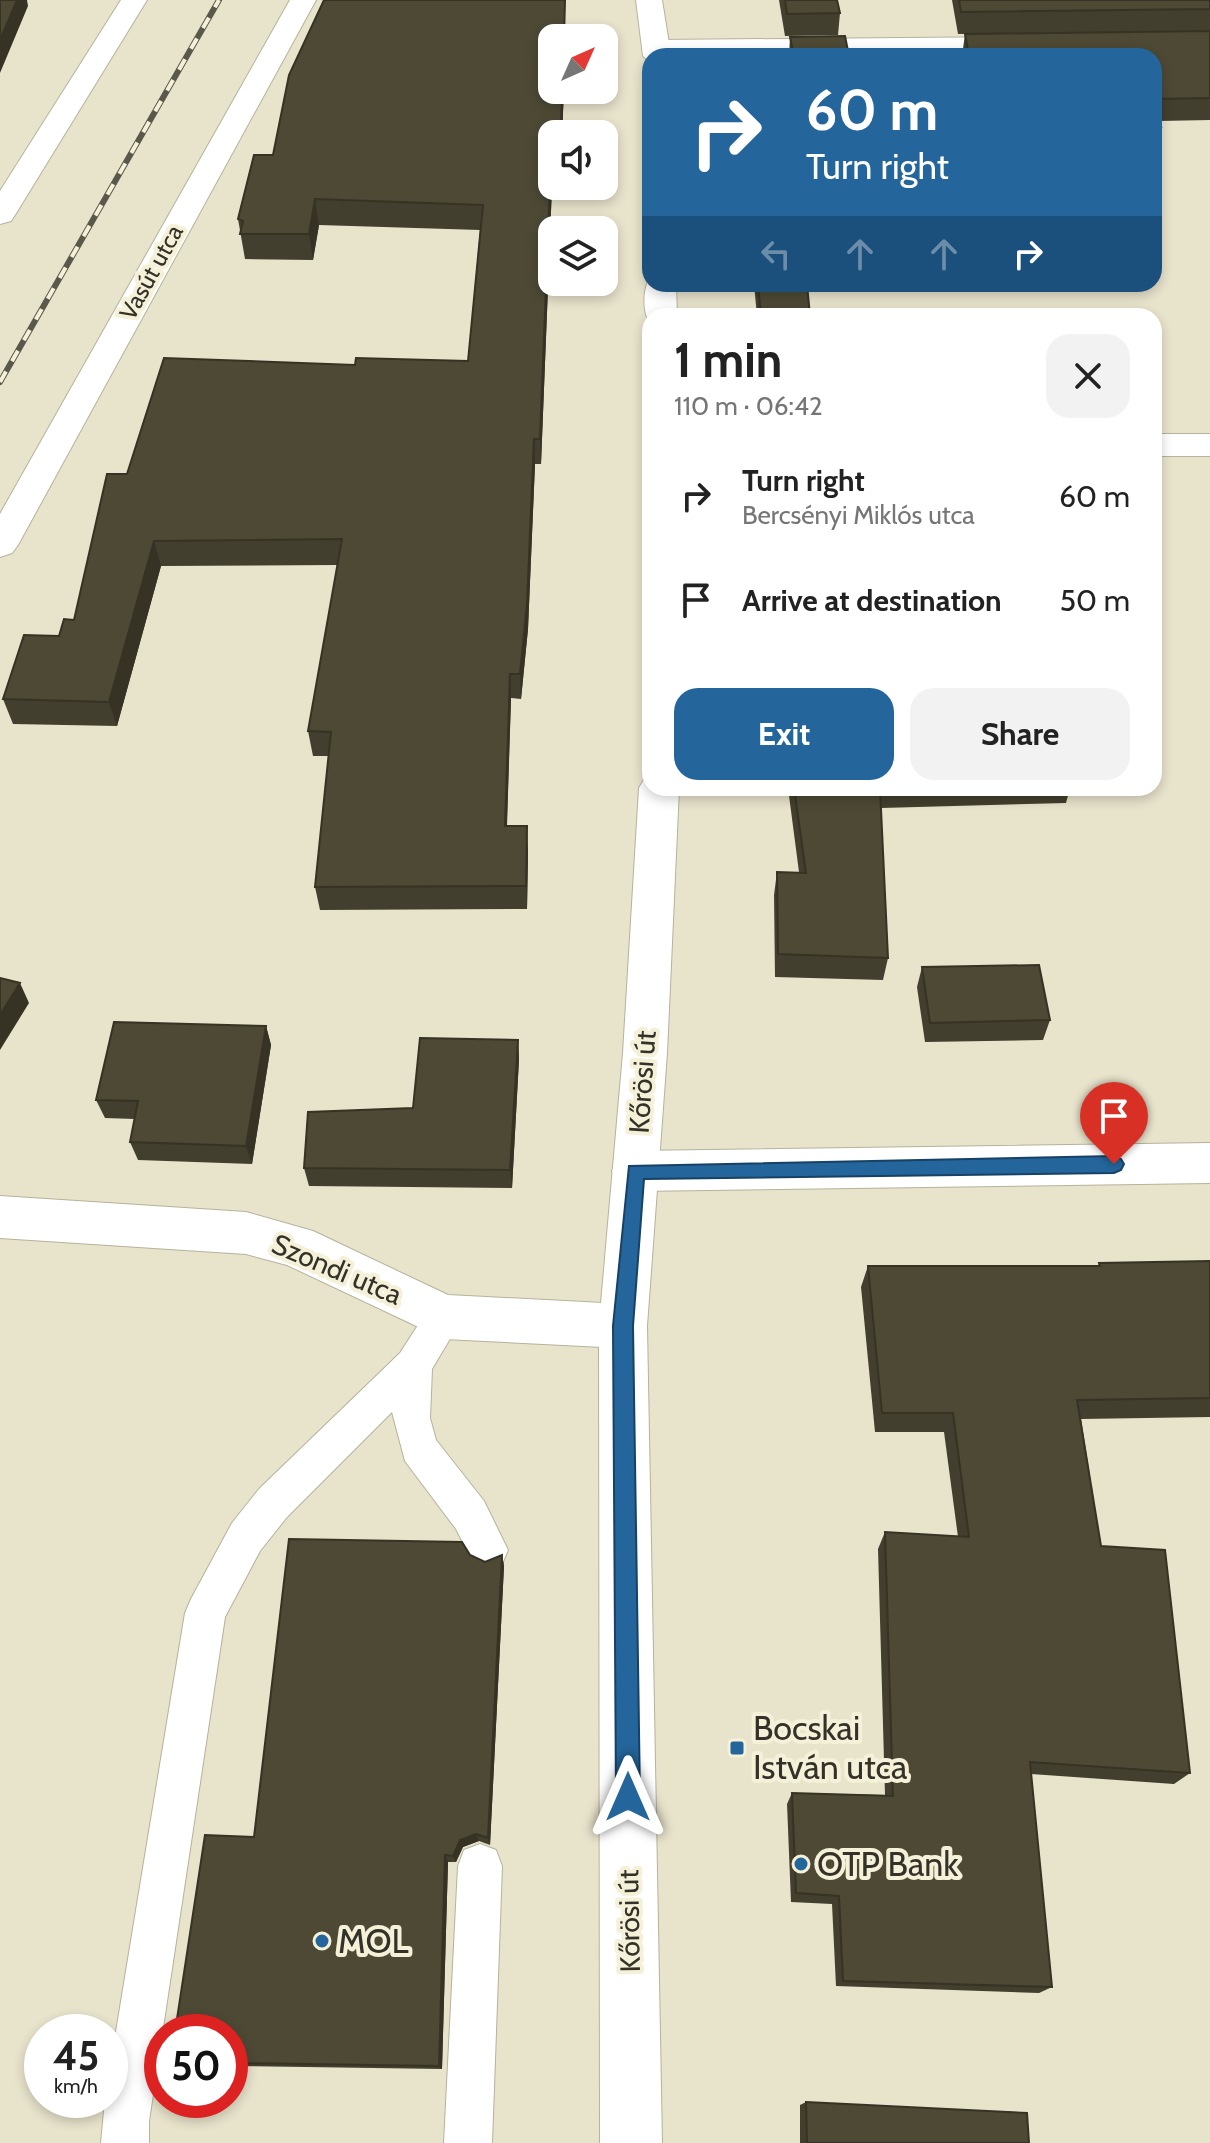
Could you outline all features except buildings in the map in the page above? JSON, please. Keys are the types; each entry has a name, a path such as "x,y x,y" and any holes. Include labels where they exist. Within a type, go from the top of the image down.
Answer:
{"street":[{"path":"0,215 134,0"},
{"name":"Vasút utca","path":"0,545 303,0"},
{"path":"649,0 656,48"},
{"path":"854,48 1050,44"},
{"path":"1162,445 1210,445"},
{"name":"Kőrösi út","path":"631,2143 623,1326 658,796"},
{"path":"635,1171 1210,1163"},
{"name":"Szondi utca","path":"0,1217 246,1233 296,1246 444,1317 623,1326"}],"lane":[{"path":"125,2143 125,2121 205,1613 246,1537 273,1503 413,1365 444,1317"},
{"path":"413,1365 411,1418 419,1448 470,1515 488,1550"},
{"path":"468,2143 480,1866"}],"railway":[{"path":"0,382 219,0"}],"place":[{"name":"Bocskai István utca","path":"737,1748"},
{"name":"OTP Bank","path":"801,1864"},
{"name":"MOL","path":"322,1941"}],"route":[{"path":"628,1797 623,1326 635,1171 1114,1164"}]}
